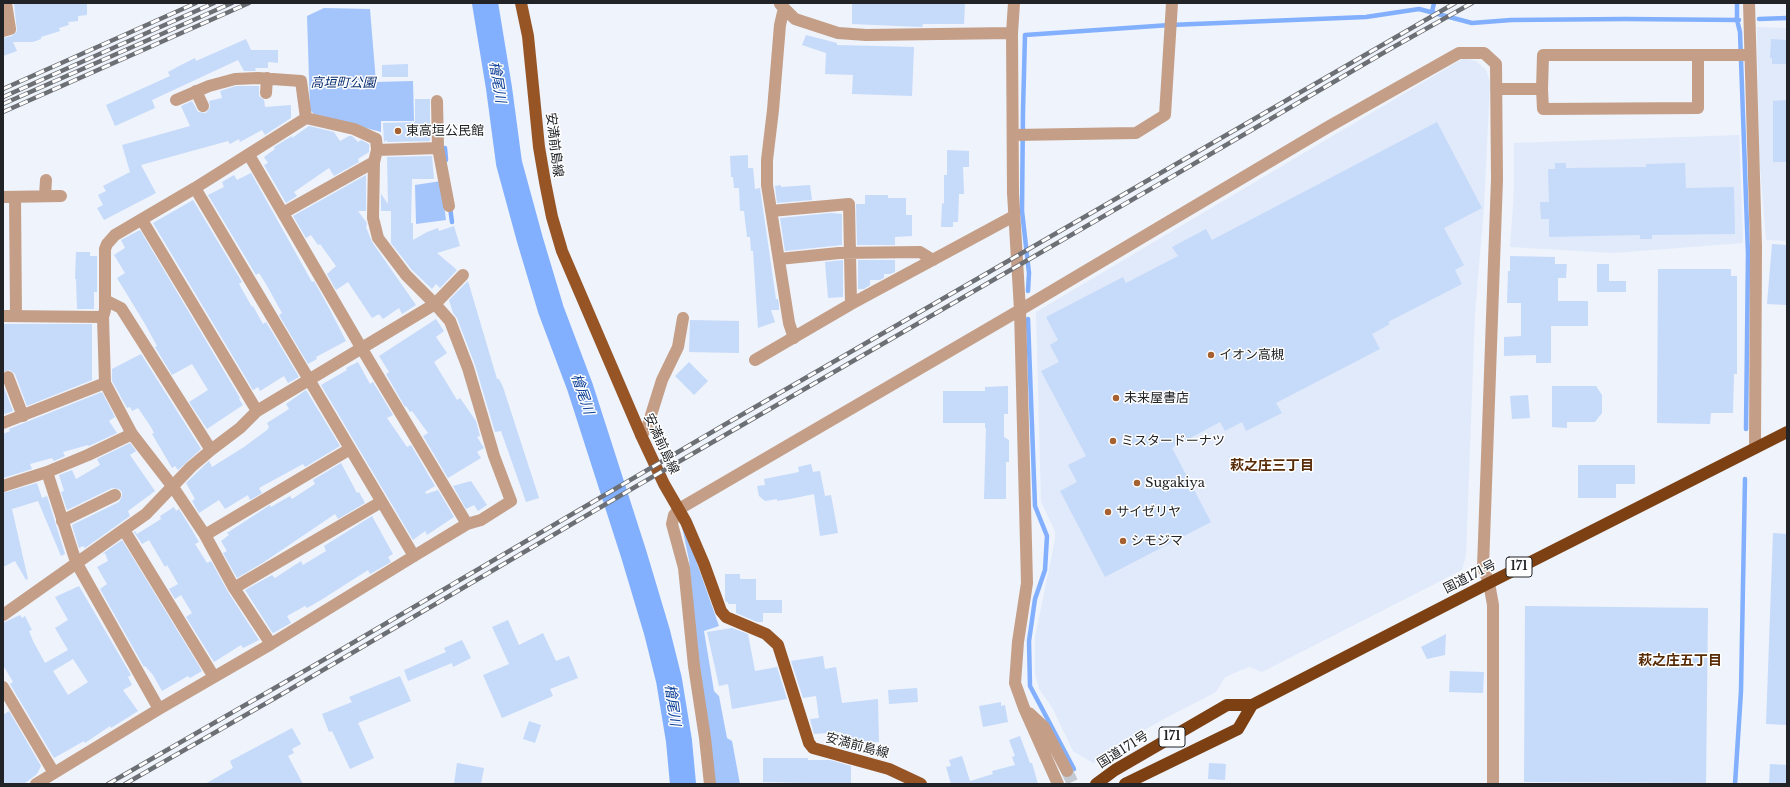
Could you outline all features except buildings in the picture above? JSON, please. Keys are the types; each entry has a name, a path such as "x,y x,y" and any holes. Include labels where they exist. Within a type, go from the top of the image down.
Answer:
{"highway":[{"name":"国道171号","path":"1096,784 1115,770 1228,705 1252,705 1787,432"},
{"name":"171","path":"1125,784 1238,729 1252,705"}],"main road":[{"name":"安満前島線","path":"521,3 528,36 539,147 552,217 562,251 641,436 664,484 680,509 704,564 723,614 726,617 766,634 778,644 810,745 819,751 889,769 921,784"}],"street":[{"path":"3,32 10,29 6,3"},
{"path":"1014,3 1012,33 1014,216 1020,310 1027,583 1018,642 1015,683 1024,708 1058,784"},
{"path":"1013,135 1136,133 1166,115 1172,3"},
{"path":"1749,3 1744,55 1756,248 1755,448"},
{"path":"782,5 795,19 838,33 866,35 1012,33"},
{"path":"782,5 767,160 767,185 789,323 794,338"},
{"path":"710,784 706,744 694,666 684,568 672,524 674,515 680,509 1020,310 1328,127 1459,53 1484,53 1496,64 1497,179 1483,567 1489,583 1493,605 1493,784"},
{"path":"1698,55 1698,108 1543,109 1543,55 1698,55 1744,55"},
{"path":"266,93 267,78"},
{"path":"176,100 209,86 235,79 267,78 302,81 306,118"},
{"path":"1496,89 1542,89"},
{"path":"196,91 203,106"},
{"path":"437,101 438,148 449,206"},
{"path":"36,784 159,709 271,644 467,524 481,520 511,501 494,456 468,368 450,321 406,275 378,238 373,218 374,162 378,150 376,139 362,132 306,118 249,155 115,235 106,244 105,310 103,317 105,383 132,434 173,487 205,535 234,588 271,644"},
{"path":"378,150 438,148"},
{"path":"249,155 362,349 467,524"},
{"path":"283,213 374,162"},
{"path":"45,196 46,180"},
{"path":"195,188 414,556"},
{"path":"16,316 9,197 61,196"},
{"path":"771,211 849,204 851,304"},
{"path":"754,360 851,304 1014,216"},
{"path":"142,220 257,411"},
{"path":"779,259 850,253 920,252 933,260"},
{"path":"3,615 146,514 173,487 190,467 240,428 257,411 435,304 464,275"},
{"path":"105,300 121,308 211,450"},
{"path":"3,316 103,317"},
{"path":"641,436 647,428 662,380 678,348 683,318"},
{"path":"8,377 23,416"},
{"path":"3,423 105,383"},
{"path":"3,486 47,472 88,455 132,434"},
{"path":"205,535 350,449"},
{"path":"47,472 76,562 159,709"},
{"path":"62,521 115,495"},
{"path":"234,588 381,502"},
{"path":"124,530 214,677"},
{"path":"3,687 7,704 54,773"},
{"path":"1024,708 1044,727 1067,771"}],"shaded area":[{"path":"1757,27 1787,28 1787,241 1766,240 1759,154"},
{"path":"1464,58 1476,61 1486,70 1490,82 1484,207 1475,313 1466,555 1462,570 1262,672 1249,667 1225,677 1216,692 1136,735 1108,756 1093,763 1073,751 1052,707 1039,689 1035,673 1035,637 1055,540 1055,531 1041,502 1036,312"},
{"path":"1739,135 1743,243 1613,253 1510,247 1514,191 1514,143"}],"green space":[{"name":"高垣町公園","path":"324,8 370,9 376,82 413,81 414,121 381,121 381,132 314,114 310,110 307,16"},
{"path":"441,181 446,220 416,224 415,185"},
{"path":"682,527 685,529 719,626 704,631 714,691 719,696 727,738 732,741 740,784 713,784 699,669 689,560"}],"waterway":[{"name":"檜尾川","path":"485,3 499,88 509,163 551,310 580,387 657,632 669,680 679,741 683,784"},
{"path":"1432,12 1434,3"},
{"path":"1737,3 1737,20 1740,32 1748,254 1746,429"},
{"path":"1028,291 1029,273 1022,211 1025,35 1170,25 1366,17 1419,9 1472,23 1511,20 1739,20"},
{"path":"1759,19 1787,18"},
{"path":"445,148 446,160"},
{"path":"450,207 452,222"},
{"path":"1028,319 1035,506 1047,536 1045,570 1035,599 1029,641 1030,686 1074,769"},
{"path":"1735,784 1741,691 1745,479"}],"tunnel":[{"path":"1067,771 1073,784"}],"railway":[{"path":"3,89 196,3"},
{"path":"3,97 214,3"},
{"path":"3,104 232,3"},
{"path":"3,112 249,3"},
{"path":"108,784 332,655 724,425 1455,3"},
{"path":"125,784 1390,49 1472,3"}],"place":[{"name":"東高垣公民館","path":"398,131"},
{"name":"イオン高槻","path":"1211,355"},
{"name":"未来屋書店","path":"1116,398"},
{"name":"ミスタードーナツ","path":"1113,441"},
{"name":"Sugakiya","path":"1137,483"},
{"name":"サイゼリヤ","path":"1108,512"},
{"name":"シモジマ","path":"1123,541"}],"district":[{"name":"萩之庄三丁目","path":"1272,466"},
{"name":"萩之庄五丁目","path":"1680,661"}]}
